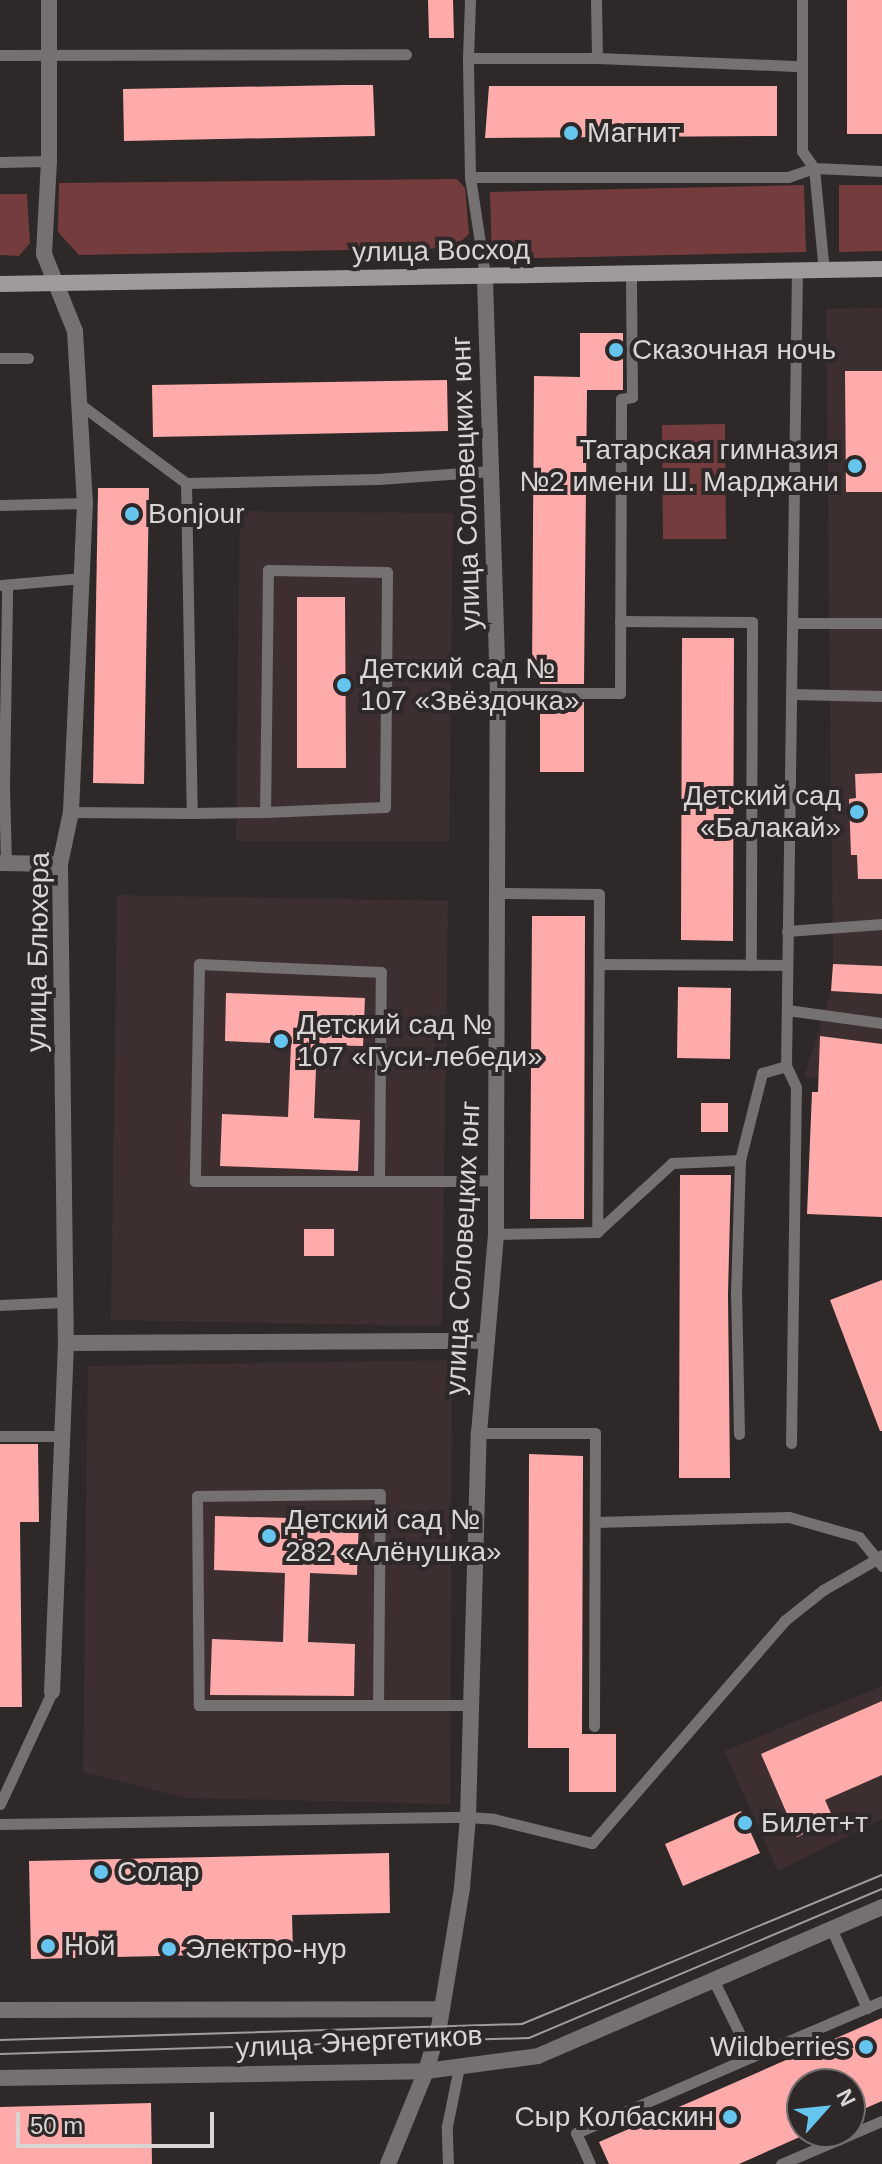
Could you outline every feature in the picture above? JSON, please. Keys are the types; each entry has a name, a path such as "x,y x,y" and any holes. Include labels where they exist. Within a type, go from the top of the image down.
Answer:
{"street":[{"name":"улица Блюхера","path":"49,0 49,161 44,254 75,331 85,503 71,812 60,864 66,1343 52,1692"},
{"name":"улица Восход","path":"0,284 882,269"},
{"name":"улица Соловецких юнг","path":"388,2164 426,2071 442,2009 462,1888 468,1817 479,1433 496,1234 498,693 485,275"},
{"path":"3,863 60,864"},
{"path":"66,1343 487,1341"},
{"name":"улица Энергетиков","path":"0,2078 426,2071 538,2056 882,1907"},
{"name":"улица Энергетиков","path":"0,2010 442,2009"}],"lane":[{"path":"470,0 470,177 485,275"},
{"path":"596,0 597,58"},
{"path":"802,0 802,151 814,168 824,271"},
{"path":"0,55 406,54"},
{"path":"468,58 597,58 800,66"},
{"path":"0,162 49,161"},
{"path":"470,177 788,177 814,168 882,171"},
{"path":"791,1443 796,1087 786,1066 797,271"},
{"path":"498,693 620,693 621,399 632,397 631,275"},
{"path":"0,358 28,358"},
{"path":"77,402 186,483 378,479 492,471"},
{"path":"186,483 192,813"},
{"path":"0,505 85,503"},
{"path":"71,812 265,812 385,807 387,572 268,570 265,812"},
{"path":"3,863 3,585 83,578"},
{"path":"620,621 752,622 751,965"},
{"path":"792,623 882,623"},
{"path":"791,694 882,696"},
{"path":"499,893 599,894 597,1232"},
{"path":"787,931 882,924"},
{"path":"379,1181 381,972 199,964 195,1181 379,1181 496,1180"},
{"path":"599,964 787,965"},
{"path":"787,1010 882,1023"},
{"path":"739,1434 736,1294 740,1160 762,1073 786,1066"},
{"path":"496,1234 597,1232 672,1163 740,1160"},
{"path":"0,1305 65,1302"},
{"path":"479,1433 595,1433 594,1726"},
{"path":"0,1436 63,1436"},
{"path":"378,1705 380,1494 197,1496 199,1705 378,1705 471,1705"},
{"path":"0,1824 468,1817 494,1819 592,1843 784,1621 823,1590 880,1560 859,1537 789,1517 595,1522"},
{"name":"улица Блюхера","path":"0,1804 52,1692"},
{"path":"831,1928 867,2008"},
{"path":"713,1979 751,2057"},
{"path":"590,2164 576,2133 882,2001"},
{"path":"448,2164 447,2126 459,2067"},
{"path":"781,2164 882,2121"}],"shaded area":[{"path":"457,179 465,188 469,234 454,248 79,255 58,232 59,183"},
{"path":"804,185 806,252 492,259 490,192"},
{"path":"839,185 882,185 882,251 839,252"},
{"path":"0,194 27,194 30,243 19,256 0,255"},
{"path":"882,308 882,1085 804,1077 831,991 833,964 826,309"},
{"path":"725,424 726,539 663,539 662,425"},
{"name":"Детский сад № 107 «Звёздочка»","path":"240,511 453,513 449,841 236,841"},
{"name":"Детский сад № 107 «Гуси-лебеди»","path":"117,895 448,901 442,1326 111,1320"},
{"name":"Детский сад № 282 «Алёнушка»","path":"452,1360 450,1804 185,1798 83,1772 88,1366"},
{"path":"882,1686 882,1819 778,1871 724,1751"}],"building":[{"path":"428,0 453,0 454,38 429,38"},
{"path":"847,0 882,0 882,134 847,134"},
{"path":"373,85 375,136 124,141 123,89"},
{"path":"489,86 777,86 777,136 485,138"},
{"path":"580,333 623,333 623,390 587,390 584,684 540,684 540,677 532,677 534,376 580,377"},
{"path":"845,371 882,371 882,492 846,492"},
{"path":"447,380 448,431 153,437 152,385"},
{"path":"98,488 149,488 144,784 93,783"},
{"path":"297,597 345,597 346,768 297,768"},
{"path":"682,638 734,638 733,941 681,940"},
{"path":"540,702 584,702 584,772 540,772"},
{"path":"882,773 882,879 858,879 857,855 851,855 849,799 856,798 855,774"},
{"path":"532,916 585,916 584,1219 530,1219"},
{"path":"833,964 882,966 882,994 831,991"},
{"path":"678,987 731,988 730,1059 677,1058"},
{"path":"226,993 365,998 363,1046 317,1045 314,1118 360,1120 358,1171 220,1166 222,1114 288,1117 291,1044 225,1041"},
{"path":"820,1036 882,1044 882,1217 807,1214 812,1092 818,1092"},
{"path":"701,1103 728,1103 728,1132 701,1132"},
{"path":"680,1175 731,1175 728,1294 730,1478 679,1478"},
{"path":"304,1229 334,1229 334,1256 304,1256"},
{"path":"882,1280 882,1431 880,1431 830,1300"},
{"path":"0,1444 38,1444 39,1522 20,1522 22,1707 0,1707"},
{"path":"529,1454 583,1456 582,1734 616,1734 616,1792 569,1792 569,1748 528,1748"},
{"path":"215,1516 359,1520 357,1575 310,1573 308,1642 355,1644 354,1696 210,1695 212,1639 283,1642 285,1573 214,1570"},
{"path":"882,1701 882,1775 825,1800 834,1820 797,1837 761,1754"},
{"path":"741,1811 760,1853 683,1886 665,1844"},
{"path":"389,1853 390,1913 292,1915 293,1953 31,1959 29,1861"},
{"path":"882,2018 882,2101 866,2108 866,2068 786,2068 786,2143 739,2164 609,2164 599,2142"},
{"path":"151,2103 152,2164 0,2164 0,2107"}],"tram line":[{"path":"0,2040 522,2024 882,1875"},
{"path":"0,2054 529,2038 882,1889"}],"place":[{"name":"Магнит","path":"571,133"},
{"name":"Сказочная ночь","path":"616,350"},
{"name":"Татарская гимназия №2 имени Ш. Марджани","path":"855,466"},
{"name":"Bonjour","path":"132,514"},
{"name":"Детский сад № 107 «Звёздочка»","path":"344,685"},
{"name":"Детский сад «Балакай»","path":"857,812"},
{"name":"Детский сад № 107 «Гуси-лебеди»","path":"281,1041"},
{"name":"Детский сад № 282 «Алёнушка»","path":"269,1536"},
{"name":"Билет+т","path":"745,1823"},
{"name":"Солар","path":"101,1872"},
{"name":"Ной","path":"48,1946"},
{"name":"Электро-нур","path":"169,1949"},
{"name":"Wildberries","path":"866,2047"},
{"name":"Сыр Колбаскин","path":"730,2117"}]}
